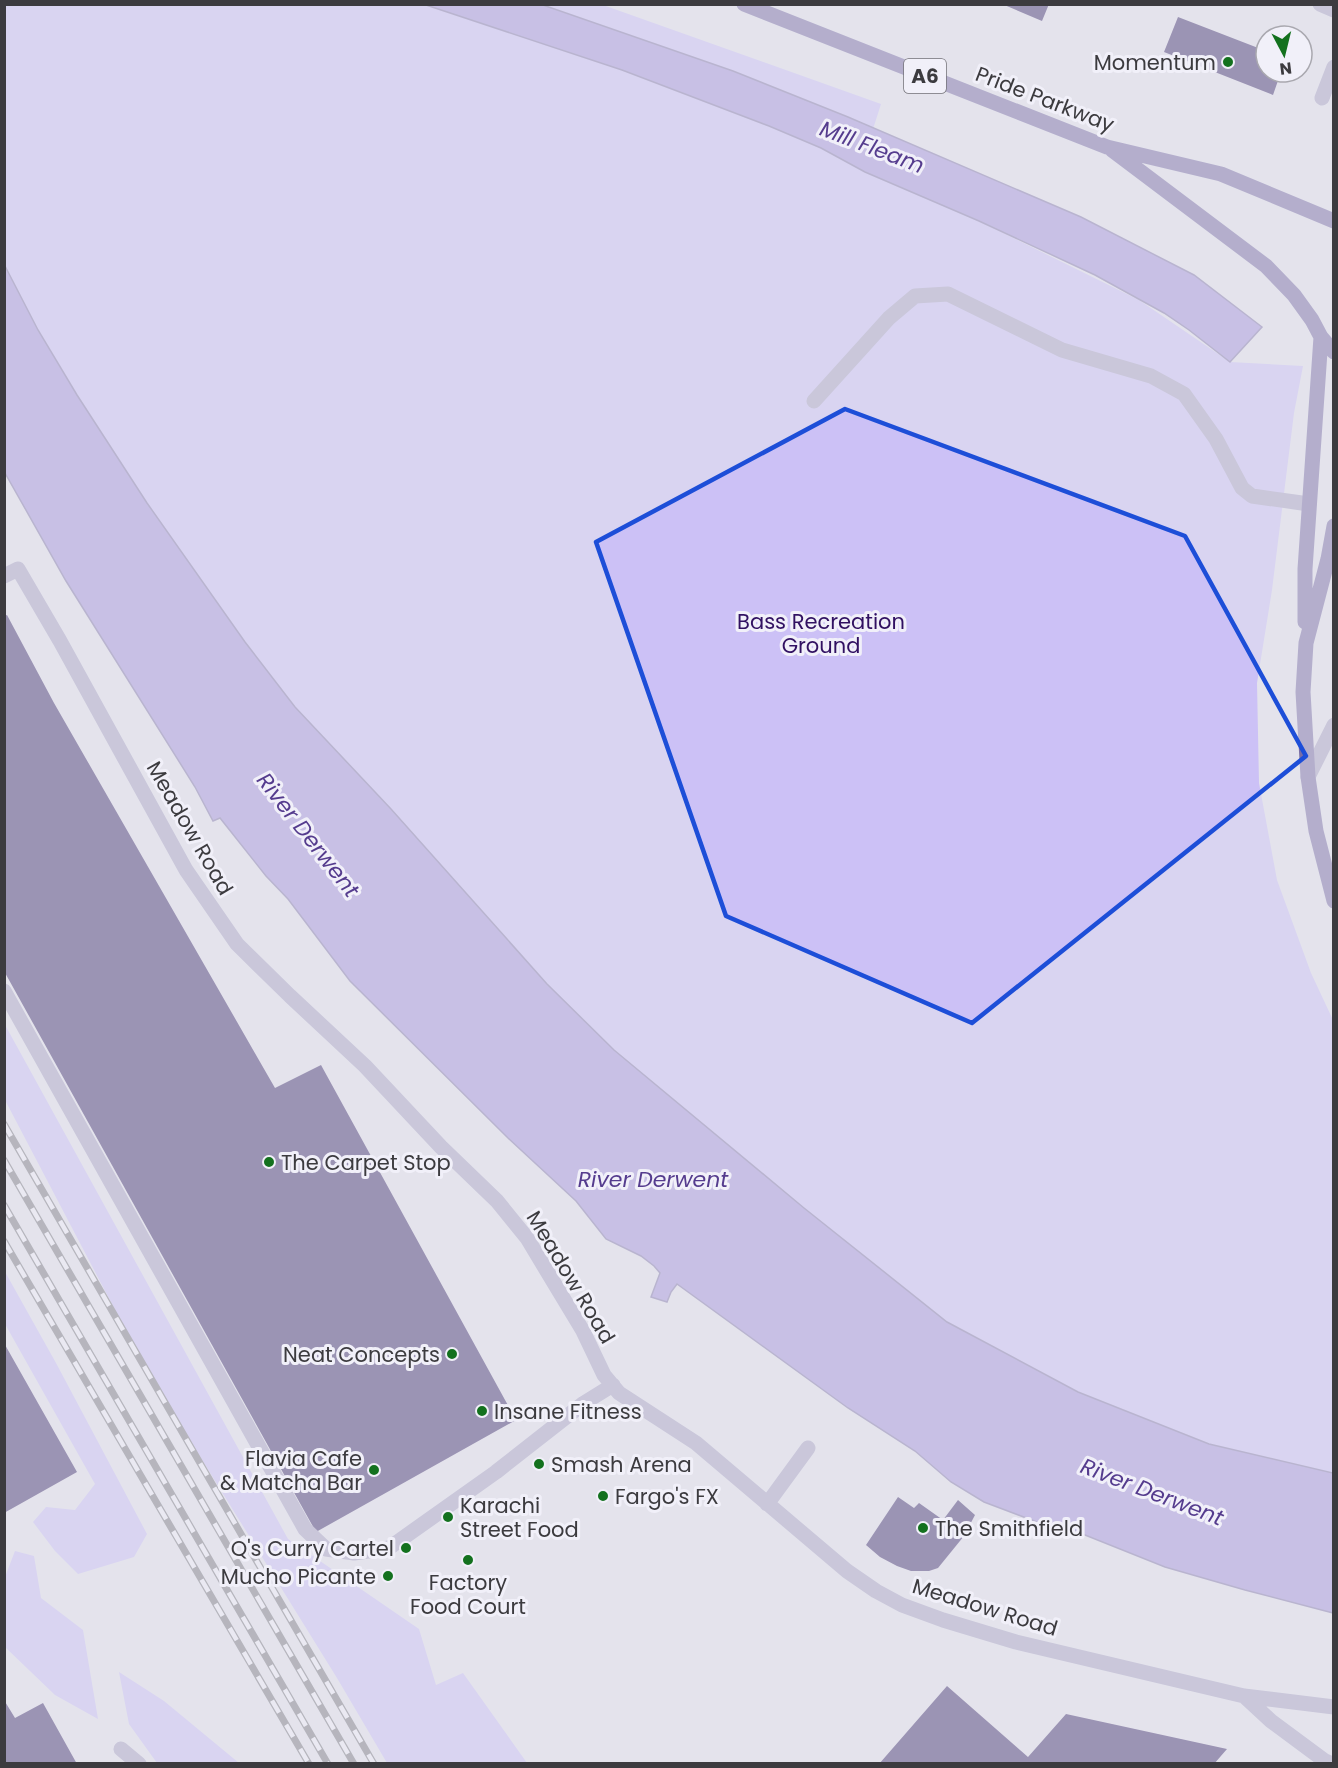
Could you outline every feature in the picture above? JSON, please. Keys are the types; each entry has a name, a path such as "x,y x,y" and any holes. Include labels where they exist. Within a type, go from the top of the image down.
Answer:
{"main road":[{"name":"Pride Parkway","path":"744,4 1107,147 1221,174 1334,221"},
{"name":"A6","path":"1107,147 1266,266 1294,295 1312,320 1321,338"},
{"path":"1321,338 1334,352"},
{"path":"1321,338 1305,569 1306,643 1303,692 1308,777 1316,831 1334,901"},
{"path":"1306,643 1328,559 1334,526"}],"street":[{"path":"1320,4 1334,10"},
{"path":"1322,98 1334,67"},
{"path":"814,401 889,318 915,296 948,294 1062,350 1151,376 1184,393 1216,439 1242,488 1252,496 1310,504"},
{"name":"Meadow Road","path":"11,572 60,641 186,870 237,944 365,1066 441,1148 497,1201 528,1238 583,1331 604,1375 619,1393 696,1443 847,1571 902,1605 1016,1642 1244,1696 1334,1707"},
{"path":"1308,777 1334,725"},
{"path":"4,992 305,1529 326,1549 354,1553 389,1548 496,1472 584,1403 614,1385"},
{"path":"767,1504 808,1448"},
{"name":"Meadow Road","path":"1244,1696 1271,1721 1328,1760"},
{"path":"121,1749 140,1764"}],"highlighted area":[{"path":"845,409 1185,536 1306,756 972,1023 726,916 596,542"}],"green space":[{"name":"Bass Recreation Ground","path":"5,5 603,5 881,104 866,151 865,172 979,221 1139,300 1230,362 1303,366 1294,413 1272,590 1257,683 1259,783 1277,880 1311,973 1333,1020 1333,1473 1209,1444 1078,1392 947,1322 657,1087 583,1021 547,984 391,809 295,707 245,642 147,503 38,330 5,266"},
{"path":"4,1023 288,1539 419,1629 436,1685 463,1673 527,1763 387,1763 147,1371 5,1100"},
{"path":"4,1270 147,1534 134,1557 78,1574 55,1551 33,1522 46,1507 75,1510 95,1484 5,1324"},
{"path":"15,1551 34,1556 41,1598 83,1630 98,1719 55,1695 5,1647 5,1577"},
{"path":"119,1672 164,1701 239,1763 157,1763 129,1724"}],"water":[{"name":"Mill Fleam","path":"426,5 543,5 733,71 848,117 1081,217 1194,275 1262,327 1230,362 1164,313 1095,275 979,221 865,172 821,148 622,70"},
{"name":"River Derwent","path":"5,266 38,330 77,395 147,503 245,642 295,707 391,809 547,984 614,1050 804,1208 947,1322 1078,1392 1209,1444 1333,1473 1333,1613 1165,1567 1065,1527 1037,1522 984,1502 951,1482 915,1451 848,1408 677,1284 667,1302 651,1297 660,1273 654,1266 641,1256 606,1239 576,1201 508,1138 350,981 288,899 266,876 220,818 213,821 195,787 66,581 5,473"}],"building":[{"path":"1002,4 1049,4 1042,21"},
{"name":"Momentum","path":"1178,17 1254,46 1254,84 1277,84 1273,95 1164,52"},
{"path":"7,615 54,703 275,1088 321,1065 516,1420 316,1532 4,971 4,616"},
{"path":"4,1343 77,1472 4,1513"},
{"name":"The Smithfield","path":"898,1497 914,1508 919,1503 943,1520 958,1500 975,1515 964,1536 938,1568 929,1571 911,1571 880,1557 866,1545"},
{"path":"947,1686 1028,1757 1066,1714 1227,1749 1214,1764 879,1764"},
{"path":"4,1700 15,1718 43,1703 77,1764 4,1764"}],"railway":[{"path":"4,1124 374,1764"},
{"path":"4,1160 354,1764"},
{"path":"4,1205 328,1764"},
{"path":"4,1241 309,1764"}],"place":[{"name":"Momentum","path":"1228,62"},
{"name":"The Carpet Stop","path":"269,1162"},
{"name":"Neat Concepts","path":"452,1354"},
{"name":"Insane Fitness","path":"482,1411"},
{"name":"Smash Arena","path":"539,1464"},
{"name":"Flavia Cafe & Matcha Bar","path":"374,1470"},
{"name":"Fargo's FX","path":"603,1496"},
{"name":"Karachi Street Food","path":"448,1517"},
{"name":"The Smithfield","path":"923,1528"},
{"name":"Q's Curry Cartel","path":"406,1548"},
{"name":"Factory Food Court","path":"468,1560"},
{"name":"Mucho Picante","path":"388,1576"}]}
